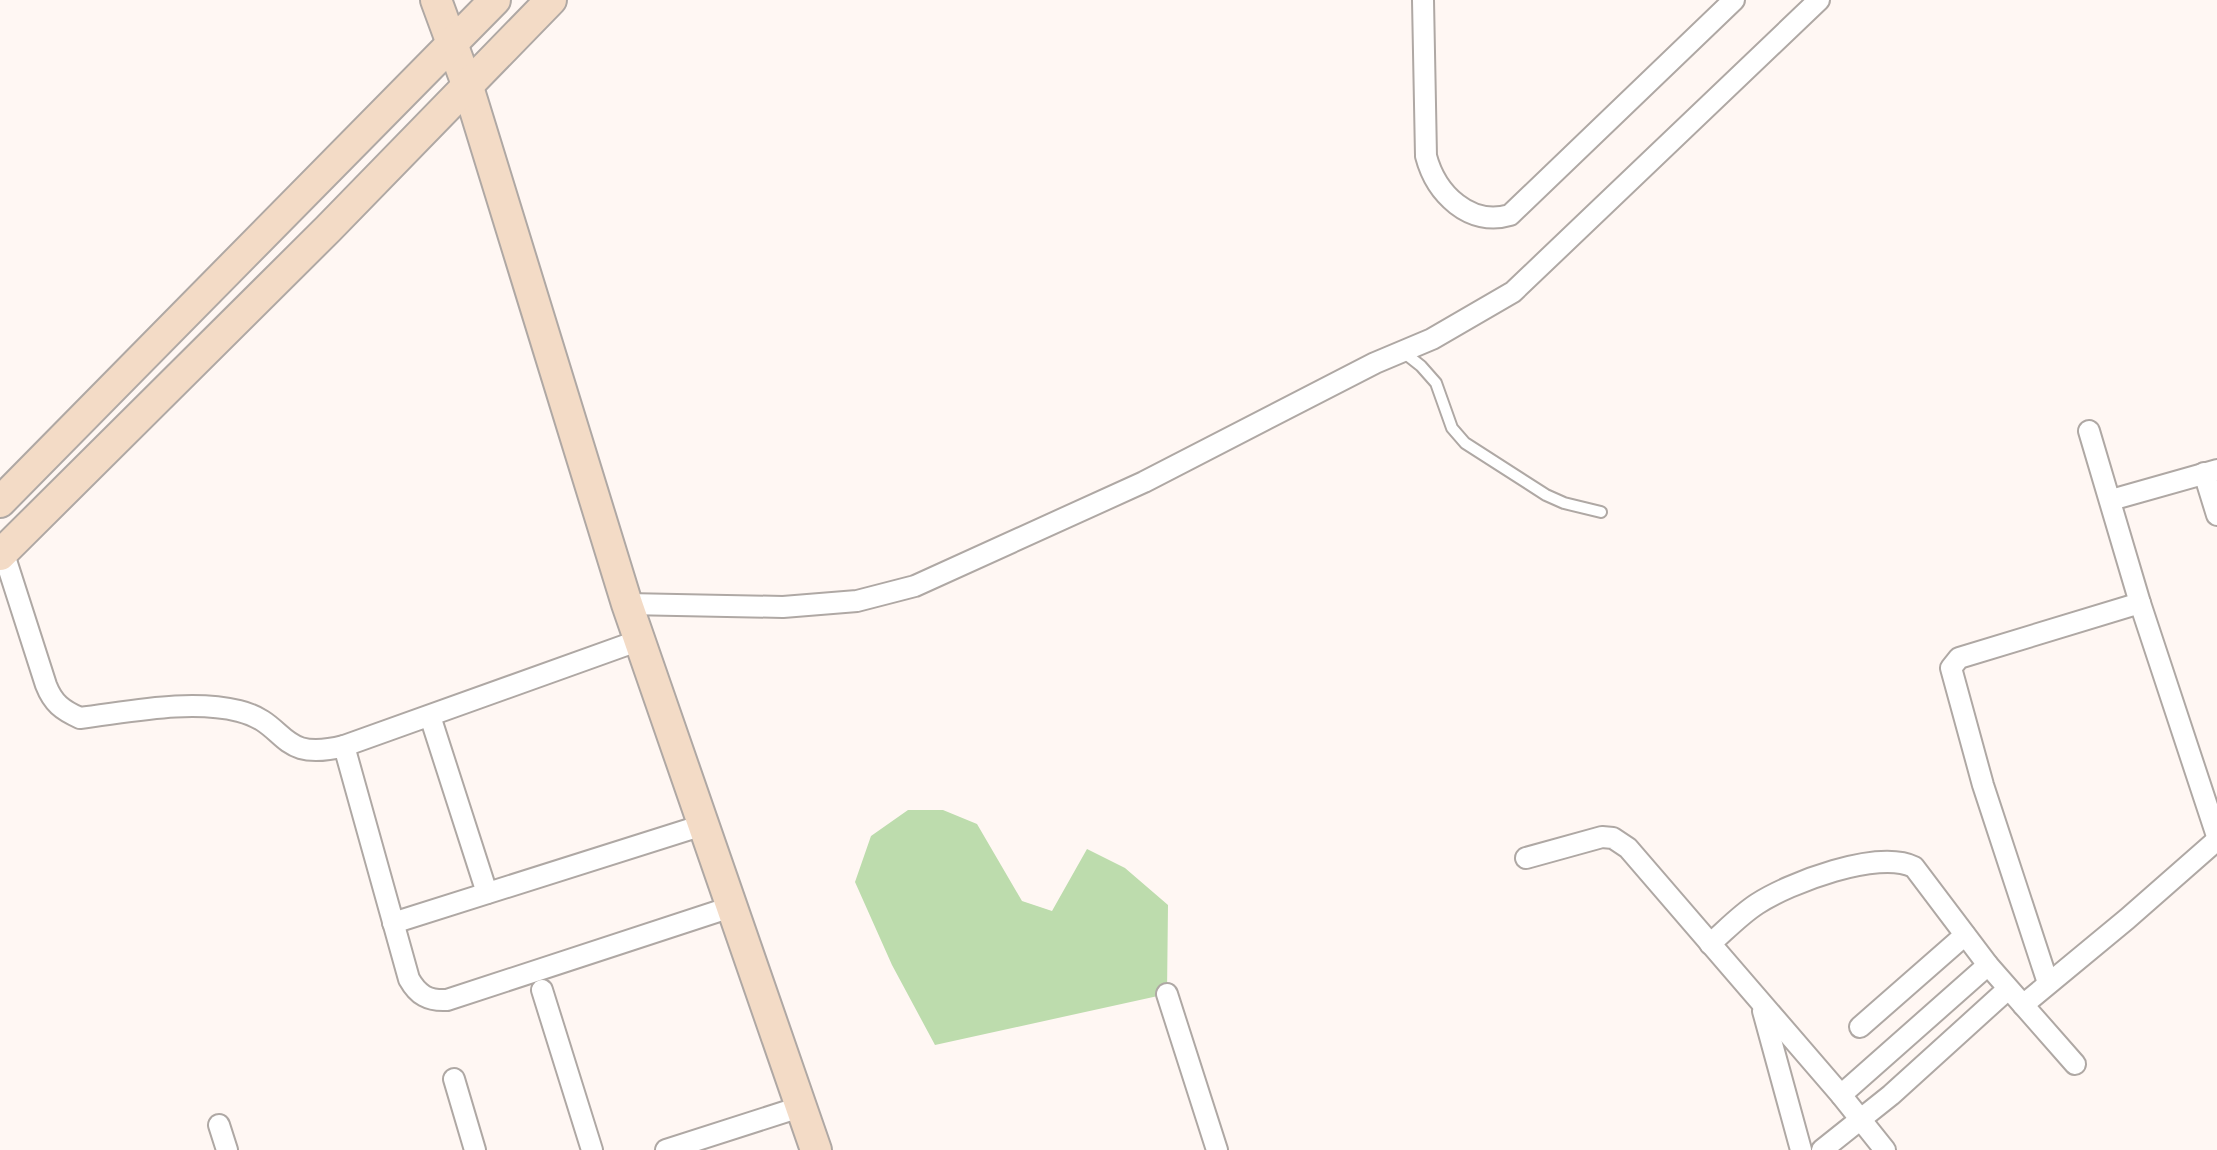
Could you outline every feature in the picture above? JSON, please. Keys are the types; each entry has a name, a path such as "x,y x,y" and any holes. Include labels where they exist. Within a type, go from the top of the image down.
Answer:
{"street":[{"path":"436,0 468,87 627,604 816,1150"},
{"path":"0,502 495,0"},
{"path":"551,0 2,553 46,685 57,705 67,713 80,718 176,708 240,711 254,717 303,751 325,751 344,746 640,640"},
{"path":"1423,0 1426,156 1430,172 1439,186 1465,211 1494,220 1510,215 1734,0"},
{"path":"627,604 783,607 857,601 915,586 1144,482 1375,363 1432,339 1513,292 1819,0"},
{"path":"2023,1005 2127,919 2217,838 2140,603 2089,431"},
{"path":"2111,500 2211,472 2217,515"},
{"path":"2048,983 1983,785 1951,668 1959,658 2140,603"},
{"path":"430,716 487,893"},
{"path":"344,746 409,979 423,997 447,1000 731,907"},
{"path":"393,923 703,825"},
{"path":"1526,858 1587,840 1613,838 1628,848 1885,1150"},
{"path":"1710,944 1753,906 1798,882 1865,864 1903,862 1914,867 1988,965 2075,1064"},
{"path":"1860,1027 1965,935"},
{"path":"1841,1095 1988,965"},
{"path":"1822,1150 1940,1052 2008,989"},
{"path":"542,990 592,1150"},
{"path":"1167,994 1217,1150"},
{"path":"1761,1004 1801,1150"},
{"path":"454,1079 475,1150"},
{"path":"666,1150 800,1107"},
{"path":"219,1125 227,1150"}],"lane":[{"path":"1402,351 1436,383 1452,428 1465,443 1546,495 1601,512"}],"green space":[{"path":"908,810 943,810 977,824 1022,901 1052,911 1087,849 1125,868 1168,905 1167,994 935,1045 892,965 855,882 871,836"}]}
